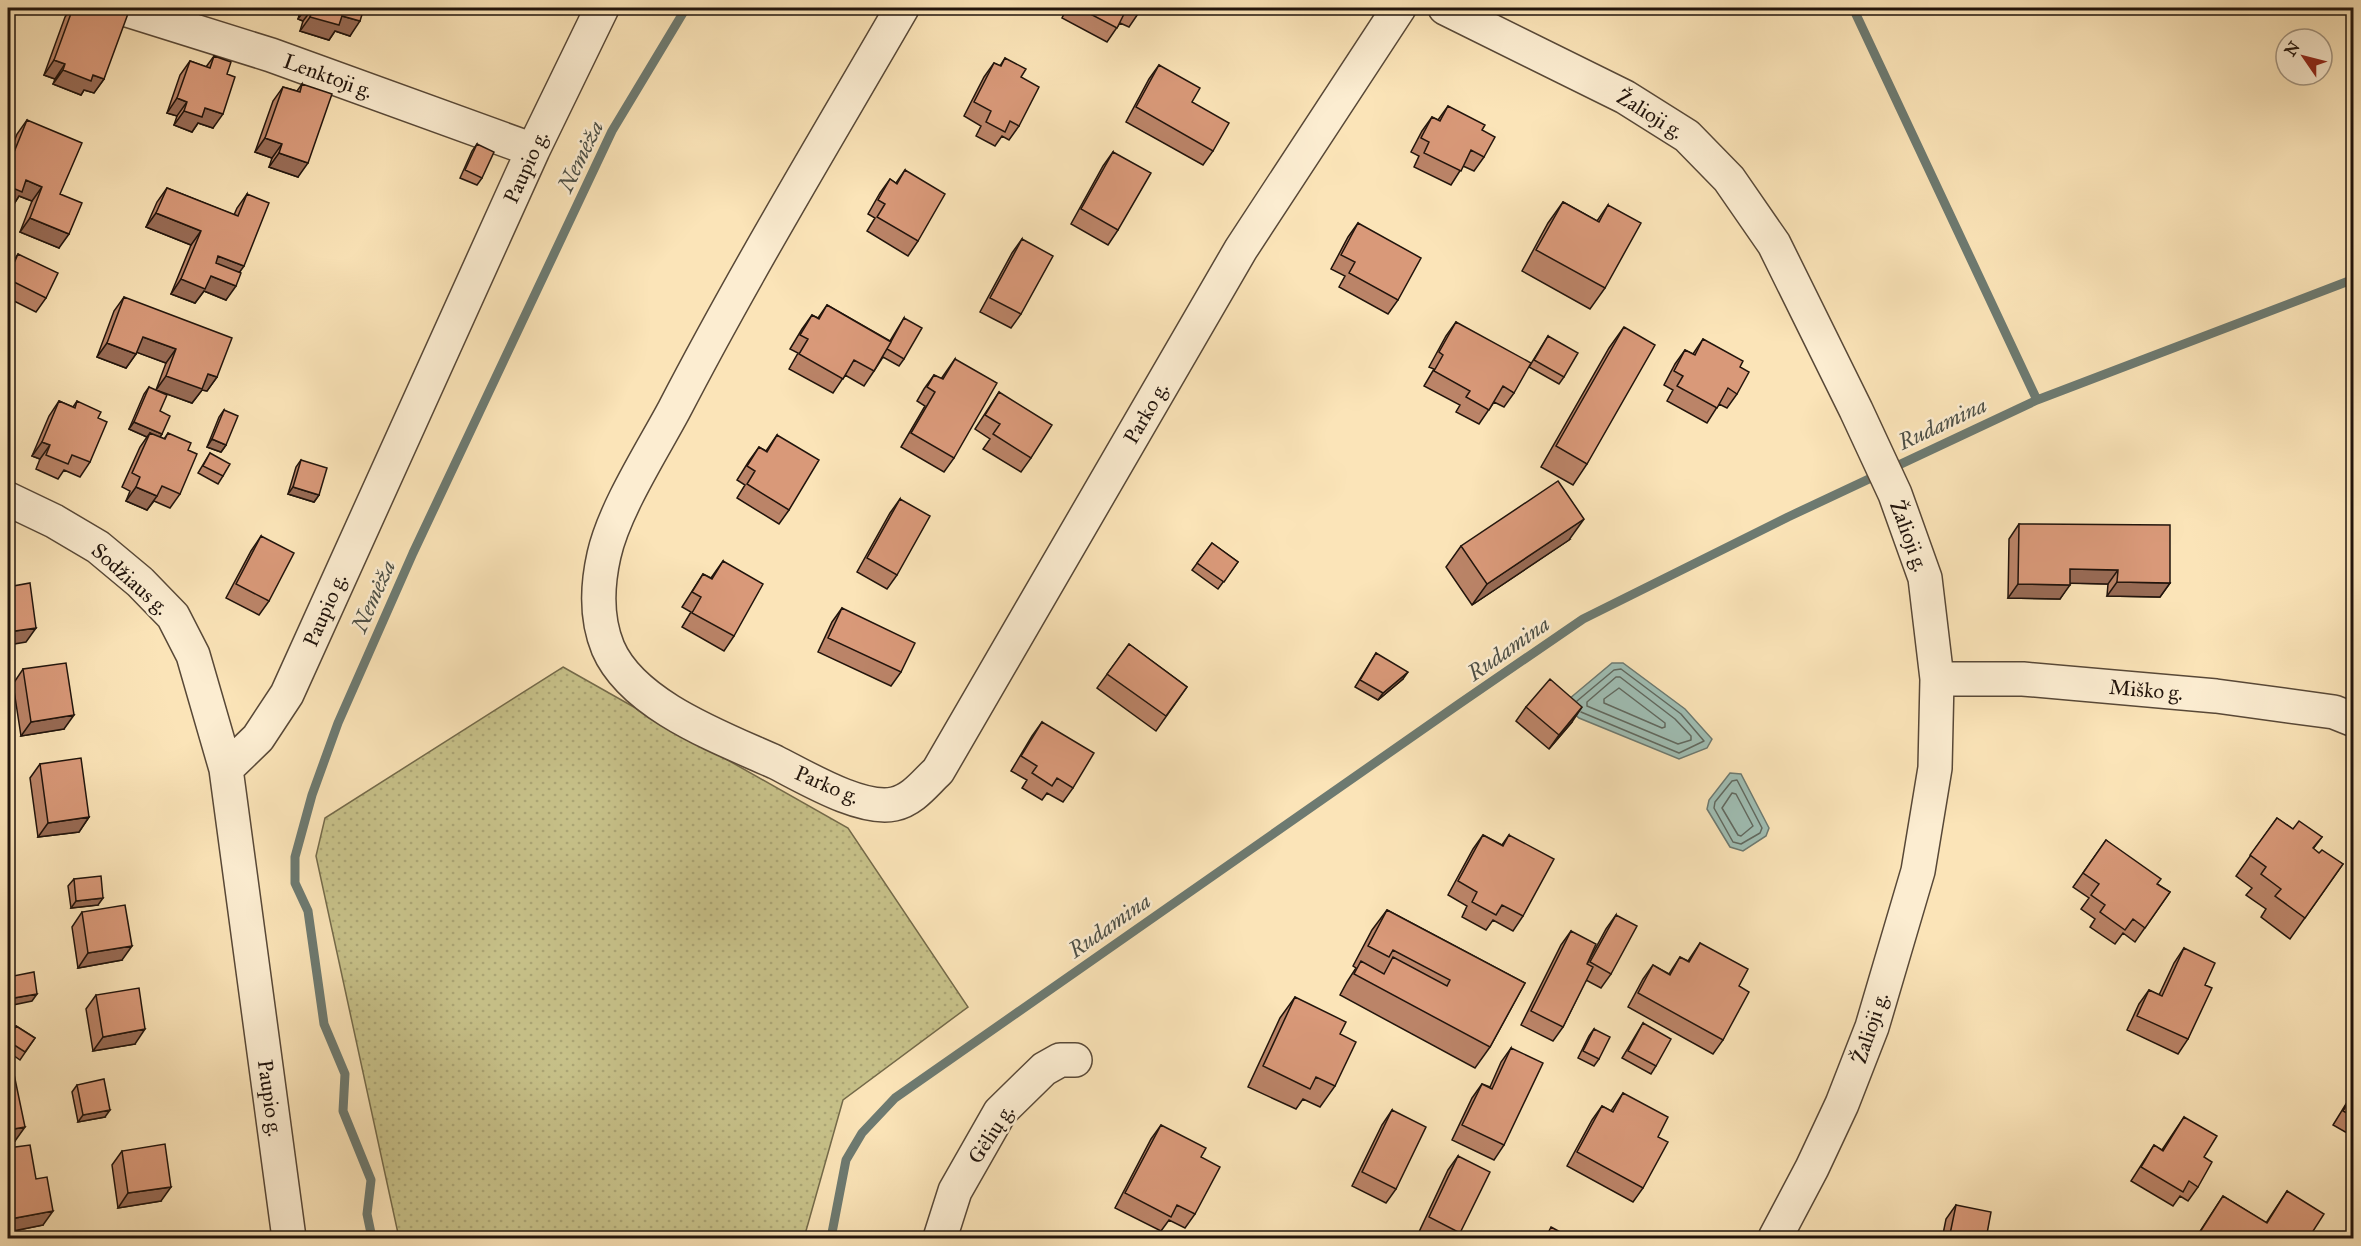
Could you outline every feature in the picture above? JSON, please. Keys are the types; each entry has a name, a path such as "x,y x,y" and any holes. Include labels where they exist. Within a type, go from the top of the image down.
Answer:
{"street":[{"name":"Lenktoji g.","path":"121,8 271,55 533,150"},
{"name":"Paupio g.","path":"289,1239 226,769 258,738 288,694 533,150 602,8"},
{"name":"Parko g.","path":"902,8 712,336 674,408 620,512 604,553 599,588 600,622 609,650 624,672 655,703 684,720 845,795 873,804 895,804 914,795 938,771 1241,249 1399,8"},
{"name":"Žalioji g.","path":"1445,8 1625,97 1687,136 1729,179 1774,244 1873,445 1895,494 1925,578 1937,679 1935,768 1918,871 1872,1027 1842,1104 1775,1239"},
{"name":"Sodžiaus g.","path":"8,499 54,521 98,547 140,582 173,616 193,655 226,769"},
{"name":"Miško g.","path":"1937,679 2023,678 2216,696 2334,712 2354,720"},
{"name":"Gėlių g.","path":"940,1239 955,1191 1000,1112 1044,1069 1060,1060 1075,1060"}],"shaded area":[{"path":"563,667 848,828 968,1007 843,1100 804,1238 399,1238 316,856 325,818"}],"water":[{"path":"1612,663 1623,663 1685,709 1712,739 1707,748 1679,759 1579,718 1570,710 1569,699"},
{"path":"1730,773 1741,774 1769,828 1766,836 1743,851 1730,847 1707,809 1709,800"}],"building":[{"path":"73,8 120,8 129,11 104,79 93,75 91,81 63,70 65,64 54,60"},
{"path":"313,8 364,8 360,21 342,16 339,25 310,17"},
{"path":"1079,8 1127,8 1117,28"},
{"path":"1128,8 1142,8 1139,13"},
{"path":"214,56 231,62 227,74 235,77 223,114 205,108 202,117 184,111 187,102 177,98 190,61 210,68"},
{"path":"1005,58 1026,69 1021,77 1039,87 1019,126 1010,121 1005,132 986,122 991,111 974,102 994,63 1001,66"},
{"path":"1159,65 1200,88 1192,102 1229,123 1213,151 1136,107"},
{"path":"302,84 332,94 308,163 279,153 282,144 265,138 283,87 300,92"},
{"path":"1448,106 1485,125 1482,130 1495,137 1484,157 1471,150 1461,171 1424,153 1429,142 1421,138 1432,117 1440,121"},
{"path":"27,120 82,143 60,194 82,203 69,234 30,218 42,187 26,180 22,192 8,186 8,167"},
{"path":"477,144 494,152 482,178 465,170"},
{"path":"1113,152 1151,173 1118,230 1081,209"},
{"path":"905,170 945,194 918,241 877,217 885,204 878,200 890,179 897,184"},
{"path":"167,188 238,216 247,194 269,203 244,266 218,256 216,263 241,273 236,286 211,276 205,289 181,279 201,231 156,213"},
{"path":"1563,202 1599,222 1608,205 1641,223 1605,288 1536,250"},
{"path":"1358,223 1421,258 1398,300 1349,273 1355,262 1341,255"},
{"path":"1022,239 1053,256 1021,314 990,298"},
{"path":"18,254 58,273 46,298 8,279"},
{"path":"124,297 232,338 217,377 208,374 202,389 166,376 176,349 143,337 136,354 107,343"},
{"path":"827,305 891,342 874,371 854,360 843,379 799,354 808,339 800,335 812,315 819,319"},
{"path":"904,318 922,328 904,359 887,349"},
{"path":"1456,322 1531,363 1514,393 1503,386 1489,410 1466,397 1470,391 1434,371 1443,355 1439,352"},
{"path":"1624,327 1655,345 1587,464 1556,446"},
{"path":"1548,336 1578,353 1564,377 1534,360"},
{"path":"1703,339 1743,361 1740,367 1749,372 1737,394 1728,388 1717,408 1677,386 1683,376 1674,371 1685,350 1695,355"},
{"path":"955,359 997,383 954,458 911,433 935,392 927,387 934,375 943,379"},
{"path":"149,387 167,395 160,411 170,416 162,434 134,422"},
{"path":"999,392 1052,425 1031,458 993,434 1000,424 985,415"},
{"path":"59,401 75,408 77,401 101,412 98,418 107,422 90,462 72,455 68,464 46,455 50,445 42,442"},
{"path":"224,410 238,416 226,445 212,439"},
{"path":"150,433 165,439 168,433 191,443 188,450 197,454 180,494 162,486 157,496 136,487 140,477 132,473"},
{"path":"777,435 819,460 789,510 747,484 755,471 747,466 759,447 767,452"},
{"path":"210,453 230,464 223,476 203,466"},
{"path":"301,460 327,468 319,495 293,487"},
{"path":"1558,481 1584,519 1487,584 1461,546"},
{"path":"900,499 930,516 897,575 867,558"},
{"path":"2019,524 2170,525 2170,583 2117,582 2118,570 2070,569 2070,585 2018,584"},
{"path":"261,536 294,553 269,601 236,584"},
{"path":"1212,543 1238,562 1224,582 1197,563"},
{"path":"723,561 763,584 734,636 692,613 701,597 692,592 703,574 712,579"},
{"path":"30,583 36,628 8,632 8,587"},
{"path":"842,608 915,643 901,672 828,638"},
{"path":"1129,644 1187,687 1166,716 1107,674"},
{"path":"1376,653 1408,672 1383,693 1360,680"},
{"path":"66,663 74,715 31,722 23,669"},
{"path":"1550,679 1582,707 1559,735 1526,707"},
{"path":"1042,722 1094,753 1073,788 1057,778 1052,786 1032,773 1037,766 1021,756"},
{"path":"81,758 89,817 48,823 40,764"},
{"path":"2277,818 2293,829 2299,821 2322,837 2313,848 2319,853 2322,850 2343,864 2305,918 2275,896 2281,889 2261,874 2266,867 2250,855"},
{"path":"1483,835 1503,846 1509,835 1554,859 1523,916 1502,905 1496,915 1472,902 1477,892 1458,881"},
{"path":"2106,840 2161,879 2157,884 2170,892 2145,928 2133,919 2125,930 2100,912 2105,905 2091,895 2099,884 2083,873"},
{"path":"101,876 103,898 76,901 74,879"},
{"path":"125,905 132,946 88,953 82,912"},
{"path":"1387,910 1525,983 1490,1047 1354,974 1361,961 1384,974 1393,957 1447,986 1450,980 1393,950 1389,957 1368,946"},
{"path":"1616,915 1637,926 1611,974 1590,962"},
{"path":"1571,931 1596,944 1587,964 1593,967 1563,1027 1531,1011"},
{"path":"1700,943 1748,969 1739,986 1749,992 1723,1040 1638,993 1653,965 1670,975 1680,957 1689,962"},
{"path":"2184,948 2215,963 2205,985 2212,988 2188,1039 2137,1016 2149,990 2162,996"},
{"path":"34,972 37,994 8,999 8,977"},
{"path":"139,988 145,1029 103,1037 96,995"},
{"path":"1295,997 1346,1022 1340,1034 1356,1042 1335,1086 1316,1077 1310,1089 1263,1066"},
{"path":"1643,1023 1671,1039 1656,1066 1628,1051"},
{"path":"16,1026 35,1038 25,1052 8,1041"},
{"path":"1594,1029 1610,1037 1599,1059 1583,1051"},
{"path":"1511,1048 1543,1063 1504,1145 1462,1125 1482,1084 1492,1089"},
{"path":"8,1050 25,1127 8,1130"},
{"path":"104,1079 110,1110 83,1115 77,1085"},
{"path":"1623,1093 1668,1117 1658,1137 1668,1142 1643,1188 1577,1152 1602,1106 1613,1112"},
{"path":"2354,1093 2354,1117 2343,1111"},
{"path":"1392,1110 1426,1127 1396,1189 1362,1172"},
{"path":"2184,1117 2217,1136 2204,1157 2212,1162 2198,1187 2189,1181 2183,1192 2141,1167 2154,1145 2163,1151"},
{"path":"1161,1125 1206,1148 1201,1157 1220,1167 1195,1214 1177,1205 1171,1217 1125,1193"},
{"path":"165,1144 171,1187 128,1193 122,1151"},
{"path":"30,1145 36,1179 47,1177 53,1211 10,1219 8,1148"},
{"path":"1458,1156 1490,1172 1460,1233 1429,1217"},
{"path":"2287,1191 2324,1214 2308,1239 2211,1239 2200,1232 2223,1196 2267,1223"},
{"path":"1956,1205 1991,1212 1986,1239 1949,1239"},
{"path":"1551,1227 1573,1239 1545,1239"}],"waterway":[{"name":"Nemėža","path":"372,1238 367,1214 371,1180 343,1111 345,1074 324,1024 308,911 295,883 295,857 312,795 338,723 413,553 612,131 686,8"},
{"path":"1853,8 2037,400"},
{"name":"Rudamina","path":"831,1238 846,1160 862,1133 895,1098 1583,619 1788,517 2037,400 2354,279"}]}
